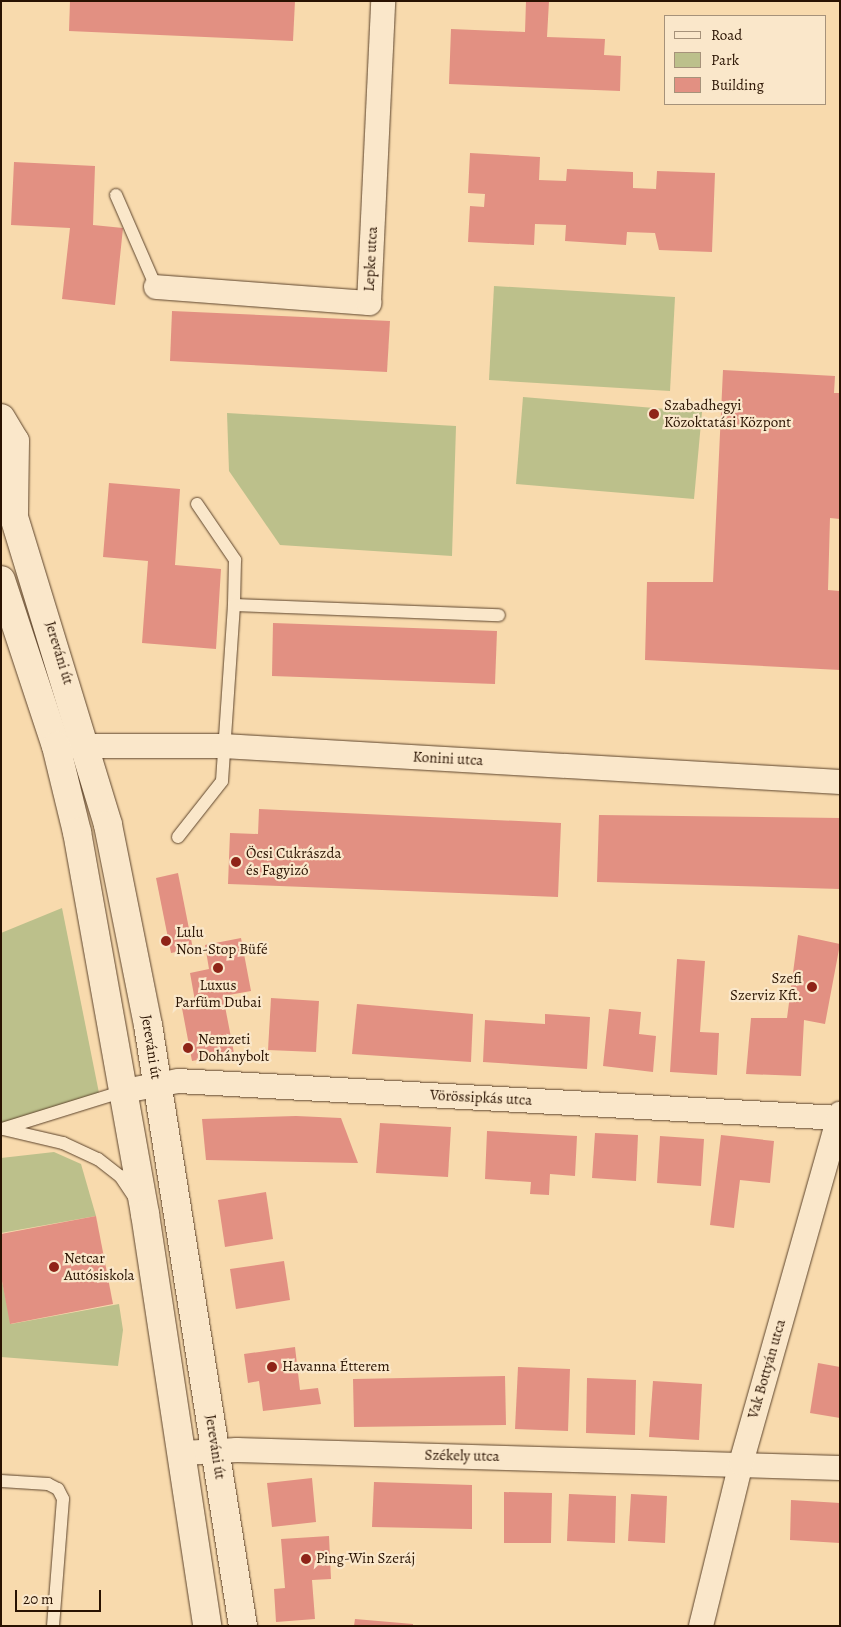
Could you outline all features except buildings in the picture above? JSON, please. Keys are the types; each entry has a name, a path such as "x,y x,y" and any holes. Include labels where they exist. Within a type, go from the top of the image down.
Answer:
{"street":[{"name":"Lepke utca","path":"156,287 369,303 383,1"},
{"name":"Jereváni út","path":"1,418 15,441 7,489 20,538 86,745 108,825 157,1084 245,1625"},
{"name":"Jereváni út","path":"1,580 56,746 76,832 145,1214 183,1453 207,1626"},
{"name":"Konini utca","path":"56,746 224,746 840,782"},
{"name":"Vörössipkás utca","path":"124,1091 178,1082 839,1116"},
{"name":"Vak Bottyán utca","path":"701,1626 741,1463 839,1116"},
{"name":"Székely utca","path":"183,1453 216,1452 741,1463 840,1468"}],"lane":[{"path":"116,195 156,287"},
{"path":"178,837 222,781 234,605 235,560 197,504"},
{"path":"234,605 499,615"},
{"name":"Jereváni út","path":"2,1129 124,1091"},
{"name":"Jereváni út","path":"2,1129 63,1143 98,1159 120,1176 145,1214"},
{"path":"1,1482 48,1484 58,1489 63,1499 53,1626"}],"green space":[{"path":"494,286 675,297 670,391 489,380"},
{"path":"523,397 702,412 694,499 516,484"},
{"path":"227,413 456,426 452,556 280,545 229,471"},
{"path":"62,908 101,1103 1,1129 1,933"},
{"path":"54,1152 81,1164 96,1216 1,1233 1,1158"},
{"path":"1,1276 11,1324 119,1304 123,1330 118,1366 1,1357"}],"place":[{"name":"Szabadhegyi Közoktatási Központ","path":"654,414"},
{"name":"Öcsi Cukrászda és Fagyizó","path":"236,862"},
{"name":"Lulu Non-Stop Büfé","path":"166,941"},
{"name":"Luxus Parfüm Dubai","path":"218,968"},
{"name":"Szefi Szerviz Kft.","path":"812,987"},
{"name":"Nemzeti Dohánybolt","path":"188,1048"},
{"name":"Netcar Autósiskola","path":"54,1267"},
{"name":"Havanna Étterem","path":"272,1367"},
{"name":"Ping-Win Szeráj","path":"306,1559"}]}
